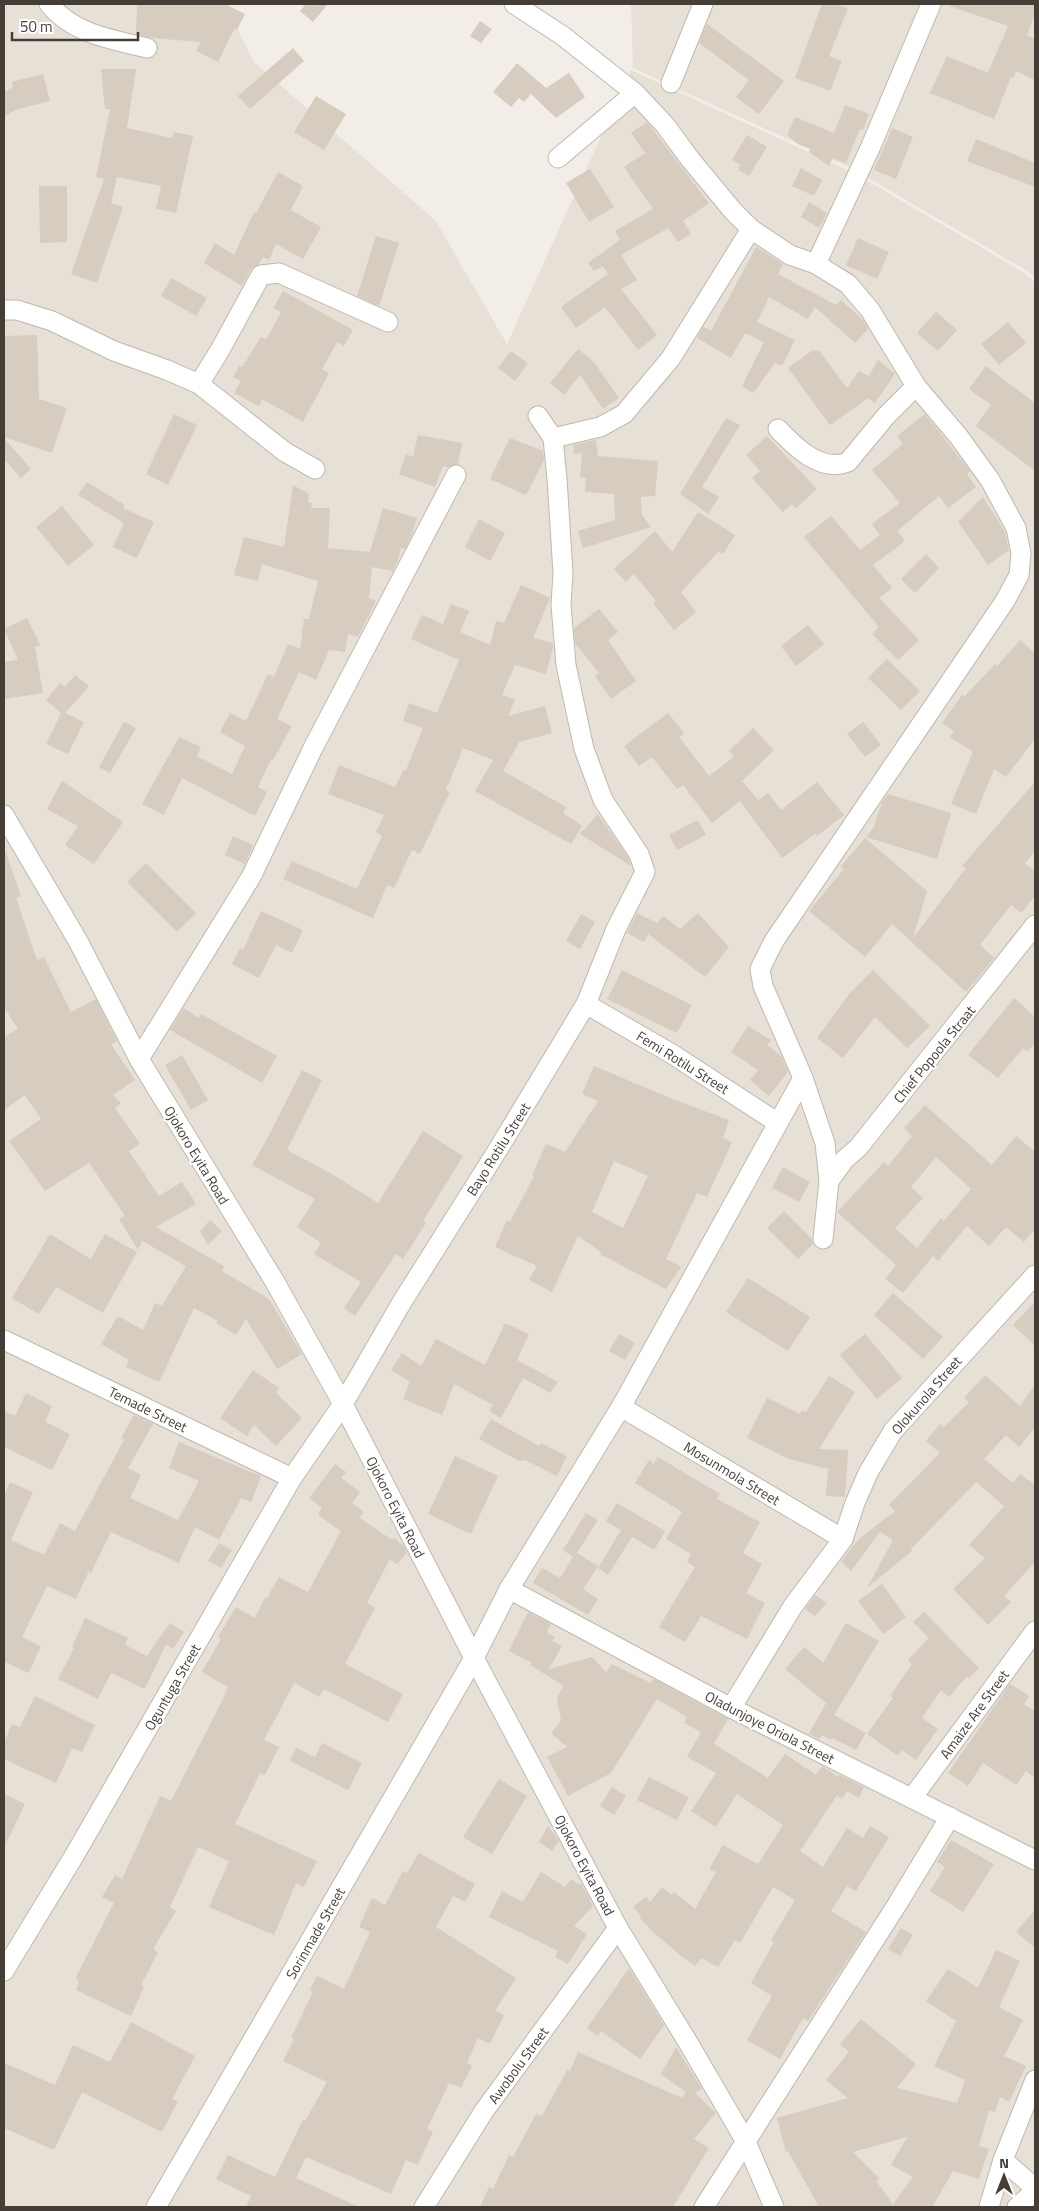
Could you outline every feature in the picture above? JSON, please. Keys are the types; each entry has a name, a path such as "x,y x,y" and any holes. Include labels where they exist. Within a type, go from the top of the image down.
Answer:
{"street":[{"path":"49,4 55,11 85,32 147,48"},
{"path":"514,4 563,36 634,93 665,125 733,212 751,229 790,255 816,264 848,284 870,310 916,386 959,437 990,480 1016,528 1027,579"},
{"path":"671,83 704,4"},
{"path":"816,264 871,146 931,4"},
{"path":"558,158 634,93"},
{"path":"538,416 553,438 600,427 624,414 671,358 751,229"},
{"path":"199,384 261,275 279,273 388,322"},
{"path":"4,310 17,310 52,320 114,350 199,384 285,452 315,469"},
{"path":"778,429 809,457 840,465 848,462 886,416 916,386"},
{"name":"Bayo Rotilu Street","path":"343,1404 402,1302 497,1151 586,1004 616,929 645,872 644,865 603,800 596,783 584,749 573,690 566,665 561,605 563,573 553,438"},
{"path":"139,1059 251,877 314,748 456,475"},
{"name":"Chief Popoola Straat","path":"823,1239 829,1181 825,1143 803,1078 763,986 760,969 774,941 1005,601 1027,579"},
{"name":"Ojokoro Eyita Road","path":"4,815 78,941 139,1059 275,1282 343,1404 474,1658 618,1928 690,2044 746,2142 774,2207"},
{"name":"Chief Popoola Straat","path":"829,1181 844,1159 858,1148 1035,925"},
{"name":"Femi Rotilu Street","path":"586,1004 672,1054 778,1123"},
{"name":"Sorinmade Street","path":"156,2207 474,1658 509,1589 621,1407 803,1078"},
{"name":"Olokunola Street","path":"731,1708 793,1606 843,1539 855,1502 868,1473 893,1431 1034,1281"},
{"name":"Temade Street","path":"4,1340 292,1478"},
{"name":"Oguntuga Street","path":"4,1971 74,1856 292,1478 343,1404"},
{"name":"Mosunmola Street","path":"621,1407 843,1539"},
{"name":"Oladunjoye Oriola Street","path":"509,1589 731,1708 1035,1860"},
{"name":"Amaize Are Street","path":"912,1798 1035,1631"},
{"path":"704,2207 898,1903 950,1817"},
{"name":"Awobolu Street","path":"424,2207 484,2111 618,1928"},
{"path":"989,2207 1003,2160 1035,2080"},
{"path":"1003,2160 1035,2189 1017,2207"}],"shaded area":[{"path":"4,4 225,4 254,62 435,220 507,344 631,70 852,172 1023,272 1035,282 1035,2207 4,2207"},
{"path":"631,4 1035,4 1035,277 853,169 633,68"}],"building":[{"path":"137,4 225,4 245,14 237,30 234,29 218,62 196,51 201,42 152,38 136,34"},
{"path":"306,4 328,4 313,22 300,11"},
{"path":"822,4 835,4 848,8 829,56 842,61 830,91 795,78"},
{"path":"951,4 1035,4 1035,13 1027,35 1035,39 1035,80 1016,71 1013,78 1011,77 994,119 930,93 947,56 988,73 1008,26 950,6"},
{"path":"480,21 492,29 481,43 470,36"},
{"path":"707,24 784,81 759,114 736,97 749,80 699,43"},
{"path":"293,48 304,61 250,109 238,96"},
{"path":"517,63 546,88 569,73 585,97 556,118 531,94 524,102 519,98 511,107 493,92"},
{"path":"101,69 136,69 127,128 172,138 174,132 193,136 176,213 156,209 161,186 117,177 111,203 123,207 97,283 71,274 104,179 96,177 110,109 105,109"},
{"path":"43,74 50,101 15,110 4,117 4,92 13,87 12,82"},
{"path":"316,96 346,114 324,150 294,132"},
{"path":"845,105 869,114 863,130 860,129 846,163 833,158 829,166 809,152 810,149 798,144 787,135 795,117 834,133"},
{"path":"647,122 709,203 683,221 691,234 678,242 668,228 621,255 637,280 621,289 657,335 638,350 605,307 576,328 561,307 608,274 603,266 594,271 588,263 620,240 615,231 653,209 624,167 645,153 631,133"},
{"path":"892,128 913,137 896,179 874,170"},
{"path":"747,135 767,147 749,176 738,170 741,165 732,160"},
{"path":"976,139 1035,163 1035,187 967,161"},
{"path":"801,168 822,180 814,196 792,186"},
{"path":"590,169 614,207 589,222 566,183"},
{"path":"278,172 303,186 291,210 321,227 303,259 276,244 269,260 263,257 259,264 251,269 242,286 204,263 215,243 234,255 254,212 256,213"},
{"path":"39,186 67,186 67,242 40,243"},
{"path":"809,202 827,213 819,228 801,217"},
{"path":"376,236 399,243 379,306 357,296"},
{"path":"858,238 889,252 877,279 846,265"},
{"path":"756,247 783,264 778,274 836,305 841,300 863,320 868,329 855,343 815,307 808,319 769,297 757,322 795,340 782,366 775,363 753,393 742,386 764,342 745,333 731,358 697,338 703,327 711,331"},
{"path":"171,278 207,298 196,316 161,296"},
{"path":"283,291 353,330 344,346 337,342 322,369 329,373 303,422 262,399 259,406 234,393 241,381 233,377 239,366 242,367 261,337 266,340 281,312 273,308"},
{"path":"936,312 957,330 938,351 917,333"},
{"path":"1008,322 1026,343 999,365 981,344"},
{"path":"37,335 39,399 67,408 52,453 4,437 4,336"},
{"path":"578,349 594,362 619,398 603,409 580,375 564,395 550,383"},
{"path":"813,350 820,352 847,388 859,371 869,376 878,360 895,374 875,403 868,398 830,425 788,368"},
{"path":"511,351 528,363 515,381 498,368"},
{"path":"986,366 1035,403 1035,471 976,426 991,405 969,389"},
{"path":"174,414 197,425 168,485 146,474"},
{"path":"925,414 970,471 967,474 976,487 948,508 939,496 897,531 905,541 873,565 892,588 879,598 919,640 898,660 872,634 879,627 804,537 831,516 860,550 880,535 872,524 900,503 872,470 903,444 897,436"},
{"path":"726,418 740,425 702,487 719,497 708,514 680,494"},
{"path":"418,435 462,443 458,464 448,467 443,466 435,487 399,474 406,454 413,457"},
{"path":"767,436 817,489 796,508 792,504 783,512 752,478 760,471 746,455"},
{"path":"4,438 31,469 21,478 4,459"},
{"path":"510,438 543,451 544,460 526,495 490,479"},
{"path":"596,440 598,456 658,461 655,496 641,497 642,515 651,527 583,548 578,531 615,520 614,494 585,492 586,478 580,477 582,453 574,454 573,445"},
{"path":"87,482 125,505 123,508 154,522 137,558 113,547 124,523 78,495"},
{"path":"293,485 309,494 308,503 312,503 311,508 330,508 328,548 370,552 383,508 417,518 412,534 405,549 401,548 393,571 372,567 369,598 376,601 358,637 348,634 345,652 329,650 316,680 299,672 277,719 292,726 273,760 271,759 258,787 267,792 255,816 182,778 164,815 142,804 179,737 201,747 197,756 232,774 245,746 220,732 230,713 246,721 268,674 274,677 288,644 300,649 304,619 309,619 318,581 262,564 258,581 234,575 244,537 284,547"},
{"path":"983,497 1005,532 1009,550 988,565 958,522"},
{"path":"62,506 94,545 68,566 36,527"},
{"path":"698,512 735,535 723,554 719,551 681,592 696,612 674,630 653,603 656,601 634,574 626,582 614,569 655,531 672,552"},
{"path":"479,519 505,533 490,561 465,547"},
{"path":"926,554 939,568 915,593 901,579"},
{"path":"521,585 550,598 533,638 553,643 553,647 546,674 515,665 502,695 515,700 508,716 545,706 552,733 519,742 503,771 566,807 563,813 582,826 571,844 475,791 493,760 463,748 446,790 450,792 420,854 412,850 394,888 387,885 373,918 283,879 292,861 357,889 382,836 376,832 384,815 328,794 339,765 395,787 404,770 406,770 423,728 403,721 409,703 437,713 459,660 411,639 422,615 443,624 451,604 469,611 460,632 490,645 496,621 504,623"},
{"path":"599,609 618,632 608,640 636,681 611,699 595,676 599,673 575,643 574,628"},
{"path":"27,618 40,645 35,647 43,693 4,699 4,662 18,660 4,629"},
{"path":"808,625 824,644 796,666 781,646"},
{"path":"1020,640 1035,653 1035,739 1006,777 994,769 976,814 951,804 973,752 950,737 954,731 942,723 962,695 965,696 995,664 997,666"},
{"path":"887,659 920,691 901,710 868,678"},
{"path":"75,675 89,686 65,713 84,722 68,754 46,744 61,713 46,700 60,683 65,687"},
{"path":"668,713 684,733 679,737 709,776 734,757 729,751 753,728 774,750 742,781 758,800 768,793 781,810 817,782 844,815 817,836 815,834 782,858 740,801 712,823 683,785 677,789 652,757 639,766 624,746"},
{"path":"124,722 136,728 110,773 99,767"},
{"path":"863,722 881,745 865,757 847,734"},
{"path":"62,781 123,822 94,864 65,845 78,826 47,809"},
{"path":"1035,782 1035,851 1025,863 1035,871 1035,896 1021,913 1011,905 980,945 994,958 966,992 892,924 865,957 809,911 844,869 841,866 865,838 927,891 913,938 966,868 962,866"},
{"path":"888,794 951,813 937,859 866,837 874,827 882,802"},
{"path":"598,814 629,859 631,866 580,834"},
{"path":"698,820 706,835 677,850 669,835"},
{"path":"233,836 253,845 245,864 225,855"},
{"path":"4,853 6,853 21,896 16,898 37,960 44,957 71,1012 96,999 117,1041 111,1044 135,1080 113,1095 121,1103 115,1108 140,1144 129,1151 159,1196 182,1182 196,1204 156,1227 224,1266 222,1271 269,1299 302,1354 277,1369 246,1319 236,1335 216,1323 218,1321 194,1308 159,1382 126,1367 129,1360 101,1344 118,1316 143,1330 155,1303 162,1306 186,1266 142,1241 138,1250 119,1219 125,1216 89,1163 45,1191 9,1141 41,1119 25,1095 4,1110 4,1037 18,1029 4,1007"},
{"path":"146,863 196,913 177,932 127,882"},
{"path":"261,911 303,930 292,953 276,945 259,978 232,964 240,948 243,950"},
{"path":"637,913 657,923 663,916 680,929 698,913 729,947 705,977 648,934 644,942 627,933"},
{"path":"581,914 595,922 580,949 566,941"},
{"path":"622,970 692,1005 677,1033 607,999"},
{"path":"873,970 930,1026 907,1048 875,1017 843,1058 817,1038 850,993"},
{"path":"1014,998 1035,1017 1035,1043 1027,1052 1023,1048 998,1078 968,1055"},
{"path":"184,1008 199,1018 201,1014 277,1056 262,1083 170,1030"},
{"path":"748,1026 771,1040 767,1045 781,1056 788,1072 769,1096 750,1080 758,1070 731,1052"},
{"path":"182,1055 208,1100 191,1110 165,1065"},
{"path":"594,1066 729,1120 723,1138 732,1142 707,1197 697,1193 666,1259 681,1267 666,1289 600,1254 601,1252 578,1236 552,1292 529,1280 537,1266 495,1247 507,1220 510,1222 534,1176 532,1175 546,1144 565,1152 598,1101 582,1094","holes":["614,1161 648,1176 623,1228 592,1212"]},
{"path":"302,1070 322,1080 287,1150 330,1173 378,1203 423,1131 463,1156 423,1221 426,1223 403,1259 396,1254 355,1316 344,1308 361,1282 314,1254 321,1243 297,1227 315,1199 252,1165"},
{"path":"925,1105 992,1165 1016,1136 1035,1152 1035,1229 1024,1242 1006,1227 989,1246 967,1226 938,1261 933,1256 903,1293 885,1279 896,1265 837,1212 884,1162 888,1166 912,1136 904,1128","holes":["936,1157 971,1189 944,1221 941,1218 917,1248 895,1228 923,1198 911,1187"]},
{"path":"783,1167 810,1182 799,1202 772,1188"},
{"path":"784,1211 812,1239 813,1244 798,1259 767,1228"},
{"path":"210,1220 222,1231 208,1245 200,1231"},
{"path":"50,1234 91,1259 105,1234 137,1252 103,1313 56,1287 39,1314 12,1298"},
{"path":"748,1278 810,1317 788,1351 726,1312"},
{"path":"893,1293 943,1337 923,1359 874,1315"},
{"path":"1035,1302 1035,1346 1013,1325"},
{"path":"505,1323 529,1334 517,1360 558,1382 550,1393 523,1378 501,1418 489,1411 493,1405 454,1384 442,1415 403,1399 410,1382 391,1370 402,1353 421,1366 436,1339 485,1365"},
{"path":"619,1334 635,1343 625,1360 609,1351"},
{"path":"865,1334 902,1378 877,1399 840,1355"},
{"path":"253,1370 279,1388 276,1393 302,1418 276,1446 254,1425 247,1436 220,1418"},
{"path":"985,1375 1020,1406 1035,1385 1035,1428 1019,1447 1006,1435 984,1459 1013,1483 1020,1474 1035,1485 1035,1562 1004,1596 1011,1602 988,1625 953,1589 985,1558 969,1545 1004,1506 976,1482 911,1549 912,1551 867,1588 893,1540 880,1532 851,1571 841,1561 859,1539 895,1511 889,1505 940,1453 926,1441 940,1424 944,1427 969,1402 964,1398"},
{"path":"829,1376 855,1392 819,1449 848,1450 845,1497 826,1496 828,1469 789,1459 747,1438 767,1398 800,1414 801,1411 806,1412"},
{"path":"26,1393 52,1406 45,1422 70,1434 52,1470 4,1447 4,1411 15,1416"},
{"path":"134,1415 153,1424 128,1468 141,1475 130,1498 178,1520 199,1481 169,1468 179,1442 261,1476 251,1502 241,1498 219,1540 195,1527 179,1563 111,1532 76,1599 47,1586 22,1637 41,1646 29,1673 4,1662 4,1496 10,1482 33,1492 11,1540 44,1555 60,1523 75,1531 124,1440 121,1438"},
{"path":"491,1419 539,1446 541,1443 567,1456 557,1476 525,1460 519,1461 479,1439"},
{"path":"455,1456 498,1476 471,1534 428,1514"},
{"path":"658,1457 720,1494 717,1499 760,1522 743,1553 762,1564 746,1593 765,1603 747,1639 701,1616 685,1642 659,1627 695,1567 687,1562 691,1554 666,1539 682,1512 635,1483 649,1460 654,1464"},
{"path":"335,1464 346,1472 341,1478 360,1492 352,1503 364,1512 360,1518 392,1540 394,1538 404,1546 407,1553 397,1564 390,1559 367,1603 375,1608 345,1664 403,1694 388,1722 324,1689 319,1697 294,1683 264,1740 279,1747 265,1775 260,1773 235,1824 317,1861 304,1887 296,1883 274,1935 209,1907 229,1861 198,1847 170,1907 176,1911 153,1949 158,1952 141,1985 144,1987 131,2016 76,1990 79,1982 76,1977 114,1903 102,1897 115,1875 122,1879 160,1796 171,1801 221,1703 228,1687 202,1672 221,1639 218,1637 236,1607 255,1618 265,1597 267,1598 279,1577 308,1592 341,1531 318,1515 322,1508 309,1498"},
{"path":"617,1503 665,1531 654,1550 632,1537 608,1575 598,1568 621,1530 606,1521"},
{"path":"586,1513 598,1520 577,1553 598,1566 583,1589 598,1599 588,1615 533,1583 542,1568 560,1578 573,1557 563,1550"},
{"path":"219,1543 232,1550 221,1568 208,1561"},
{"path":"882,1584 906,1617 883,1634 858,1601"},
{"path":"815,1595 827,1603 815,1616 805,1609"},
{"path":"528,1612 551,1624 547,1632 555,1637 552,1641 562,1646 549,1669 592,1657 606,1672 612,1664 651,1683 654,1679 728,1719 714,1744 768,1778 785,1754 816,1775 822,1766 838,1777 839,1775 864,1787 859,1798 847,1791 842,1799 837,1795 800,1851 823,1867 847,1828 863,1838 870,1826 889,1837 856,1891 847,1886 831,1911 866,1932 808,2021 803,2018 780,2059 747,2040 772,1996 751,1983 774,1942 771,1940 795,1900 773,1887 740,1943 735,1940 718,1967 701,1958 695,1966 651,1930 633,1907 646,1897 650,1902 662,1887 672,1895 674,1892 695,1909 716,1872 709,1869 723,1845 758,1864 783,1825 737,1794 716,1827 691,1811 716,1773 687,1757 701,1732 684,1723 687,1717 657,1699 611,1773 568,1796 547,1757 567,1747 551,1733 561,1721 557,1697 564,1686 530,1665 532,1663 509,1651"},
{"path":"924,1612 979,1668 969,1678 967,1676 949,1697 941,1690 922,1718 938,1729 916,1760 902,1750 898,1756 867,1734 893,1698 890,1696 912,1664 908,1660 929,1638 913,1622"},
{"path":"85,1618 128,1638 125,1645 147,1656 170,1623 184,1632 173,1649 166,1644 145,1689 111,1673 98,1699 58,1679 74,1648 72,1647"},
{"path":"846,1623 879,1641 834,1715 866,1733 856,1750 832,1738 831,1740 822,1735 819,1739 809,1734 826,1703 785,1669 804,1647 823,1663"},
{"path":"1010,1684 1029,1696 1024,1704 1035,1711 1035,1778 1026,1771 1016,1785 983,1763 968,1786 948,1773"},
{"path":"35,1696 95,1725 82,1752 72,1748 56,1783 4,1759 4,1742 12,1724 20,1727"},
{"path":"322,1743 362,1763 348,1790 290,1761 296,1748 315,1757"},
{"path":"649,1777 689,1797 677,1820 637,1800"},
{"path":"499,1779 527,1796 492,1854 463,1837"},
{"path":"612,1787 626,1796 614,1815 600,1806"},
{"path":"4,1794 25,1804 4,1848"},
{"path":"548,1826 559,1841 552,1851 539,1842"},
{"path":"951,1840 994,1864 963,1912 930,1891 945,1867 937,1862"},
{"path":"419,1853 475,1884 465,1902 453,1896 436,1927 516,1978 495,2011 504,2015 490,2044 478,2038 467,2063 472,2066 461,2088 449,2083 427,2129 433,2132 418,2165 406,2160 391,2194 306,2157 296,2178 359,2207 246,2207 251,2196 216,2179 228,2155 275,2177 303,2120 305,2121 327,2082 283,2061 294,2039 291,2038 313,1992 310,1990 317,1976 344,1989 370,1932 359,1927 372,1898 385,1905 403,1871 407,1873"},
{"path":"541,1872 565,1887 571,1879 579,1885 581,1883 593,1906 574,1926 587,1934 568,1964 555,1957 558,1951 489,1917 502,1891 523,1902"},
{"path":"1035,1910 1035,1948 1016,1932"},
{"path":"901,1928 913,1935 900,1956 888,1949"},
{"path":"996,1950 1020,1961 999,2007 1023,2020 1004,2056 1026,2066 1009,2102 1000,2097 995,2112 989,2110 979,2146 989,2149 979,2179 953,2171 932,2207 819,2207 788,2151 786,2152 777,2118 848,2098 826,2080 849,2052 840,2044 861,2019 916,2064 897,2088 957,2103 965,2080 934,2066 956,2021 926,2001 948,1969 978,1988","holes":["907,2137 891,2165 913,2177 893,2204 876,2181 879,2178 853,2152"]},
{"path":"629,1968 664,2025 640,2059 601,2031 598,2036 587,2028"},
{"path":"131,2022 195,2056 172,2099 178,2101 162,2132 82,2092 54,2150 4,2128 4,2063 55,2085 73,2045 110,2062"},
{"path":"676,2047 702,2089 695,2093 716,2113 694,2139 709,2148 673,2207 480,2207 489,2187 493,2189 509,2155 513,2157 536,2114 542,2116 567,2070 570,2071 578,2052 682,2098 686,2092 661,2074"}]}
